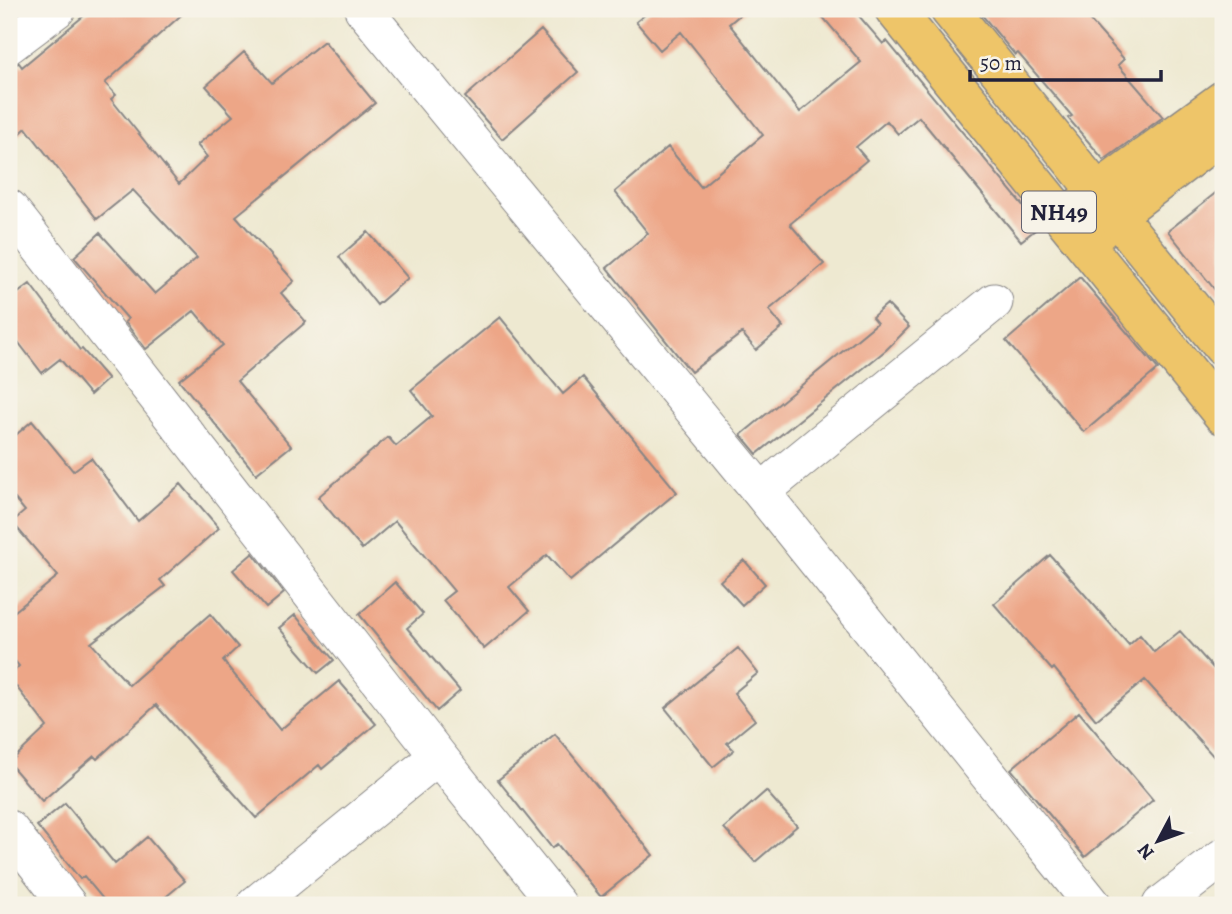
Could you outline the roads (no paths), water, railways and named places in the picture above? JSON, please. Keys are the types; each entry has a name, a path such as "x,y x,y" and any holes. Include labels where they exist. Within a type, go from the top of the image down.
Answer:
{"main road":[{"name":"NH49","path":"894,9 1223,415"},
{"name":"NH49","path":"949,9 1223,347"},
{"path":"1075,232 1223,100"},
{"path":"1106,204 1223,133"}],"street":[{"path":"9,45 57,9"},
{"path":"363,9 761,492 1093,905"},
{"path":"9,208 438,757 558,905"},
{"path":"761,492 995,302"},
{"path":"255,905 438,757"},
{"path":"9,829 68,905"},
{"path":"1161,905 1223,857"}]}
